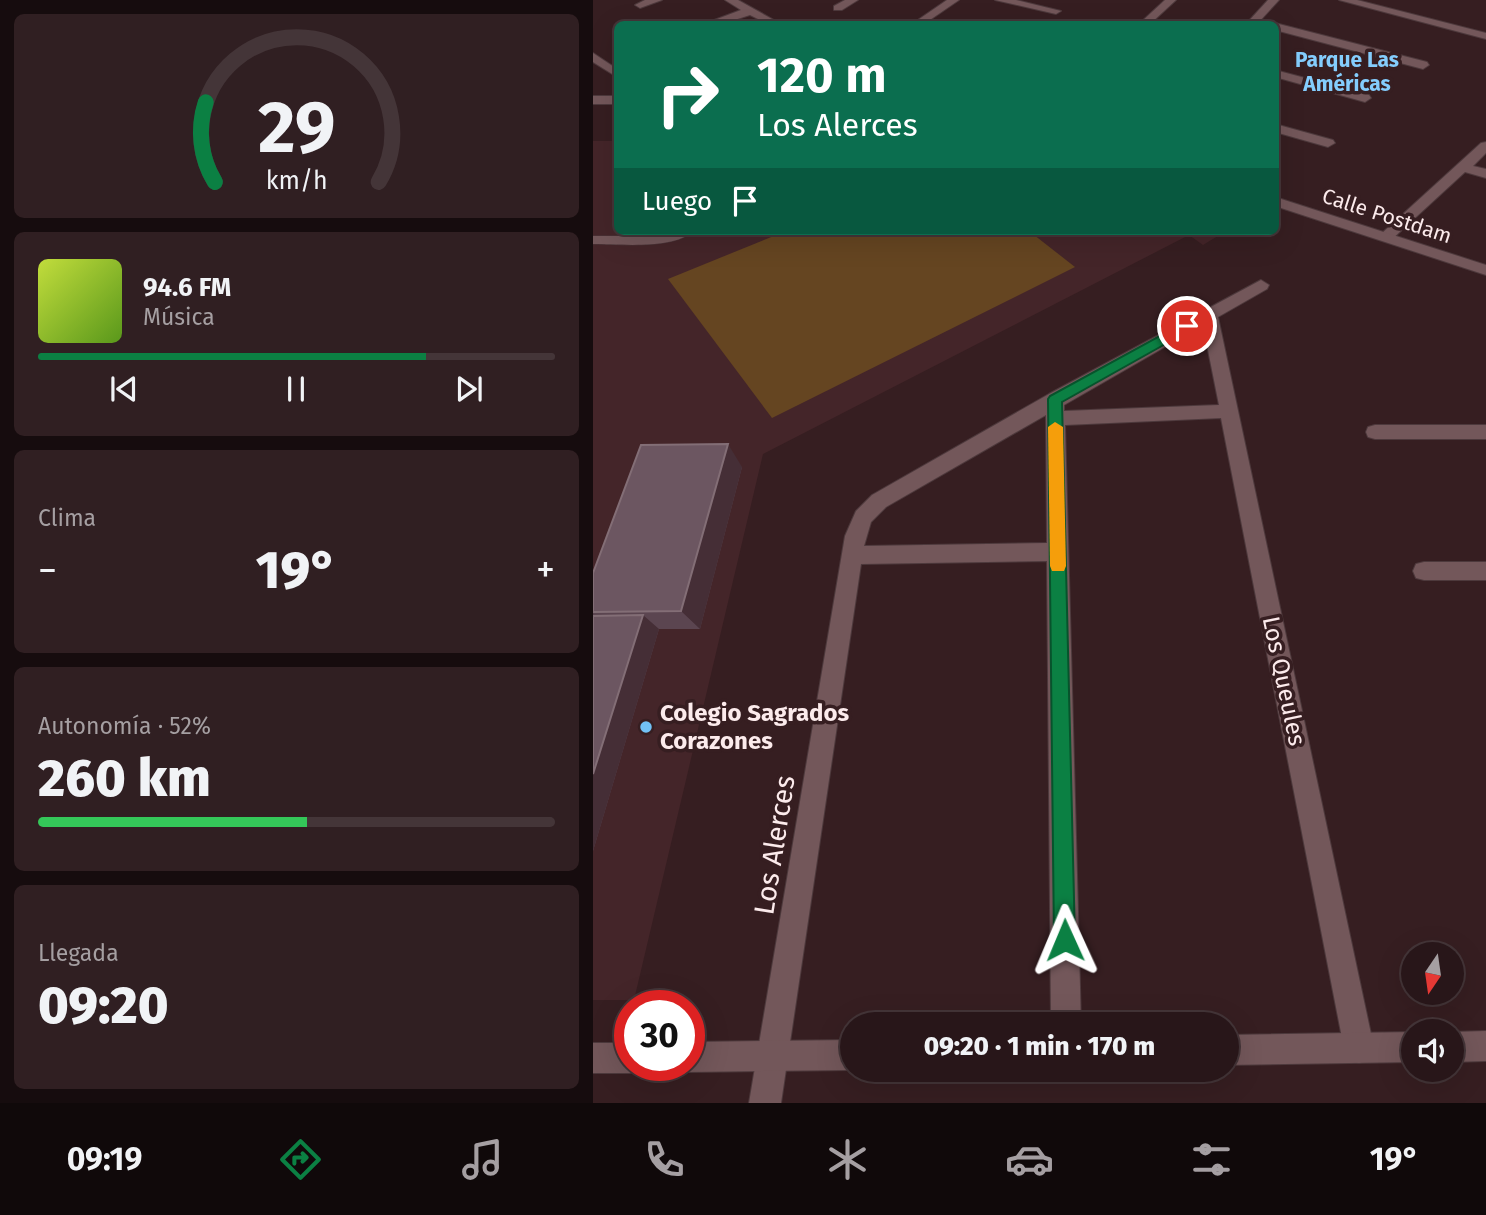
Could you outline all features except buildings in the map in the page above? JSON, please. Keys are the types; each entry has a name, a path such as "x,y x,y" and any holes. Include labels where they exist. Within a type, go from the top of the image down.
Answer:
{"street":[{"path":"640,5 657,0"},
{"path":"731,0 769,21"},
{"path":"838,8 853,0"},
{"path":"922,21 954,0"},
{"path":"1000,0 1056,11"},
{"path":"1046,21 1066,0"},
{"path":"1147,21 1171,0"},
{"path":"1254,21 1274,0"},
{"path":"1344,0 1486,36"},
{"path":"722,21 750,11"},
{"path":"1279,27 1423,65"},
{"path":"593,57 614,72"},
{"path":"1279,74 1365,98"},
{"path":"593,100 614,100"},
{"path":"1279,129 1327,143"},
{"path":"1386,237 1486,146"},
{"path":"1463,167 1486,174"},
{"name":"Calle Postdam","path":"1279,202 1486,270"},
{"name":"Los Alerces","path":"765,1103 858,526 879,501 1055,408 1210,313 1261,285"},
{"name":"Los Queules","path":"1210,313 1359,1048"},
{"path":"1055,408 1066,1012"},
{"name":"Los Alerces","path":"1055,408 1229,411"},
{"path":"1375,432 1486,432"},
{"path":"852,555 1058,552"},
{"path":"1424,571 1486,571"},
{"path":"1464,1047 1486,1046"},
{"path":"1239,1050 1401,1047"},
{"path":"705,1057 840,1055"},
{"path":"593,1058 614,1058"}],"lane":[{"path":"593,240 646,241 671,235"}],"shaded area":[{"name":"Colegio Sagrados Corazones","path":"593,141 614,141 614,235 1189,235 763,454 636,990 614,990 614,1000 593,1000"},
{"path":"776,235 1034,235 1075,267 772,418 668,279"},
{"name":"Colegio Sagrados Corazones","path":"1189,235 1219,235 1203,245"}],"slow traffic":[{"path":"1055,427 1058,566"}],"place":[{"name":"Colegio Sagrados Corazones","path":"646,727"}],"district":[{"name":"Parque Las Américas","path":"1347,72"}],"route":[{"path":"1065,940 1055,399 1187,326"}]}
